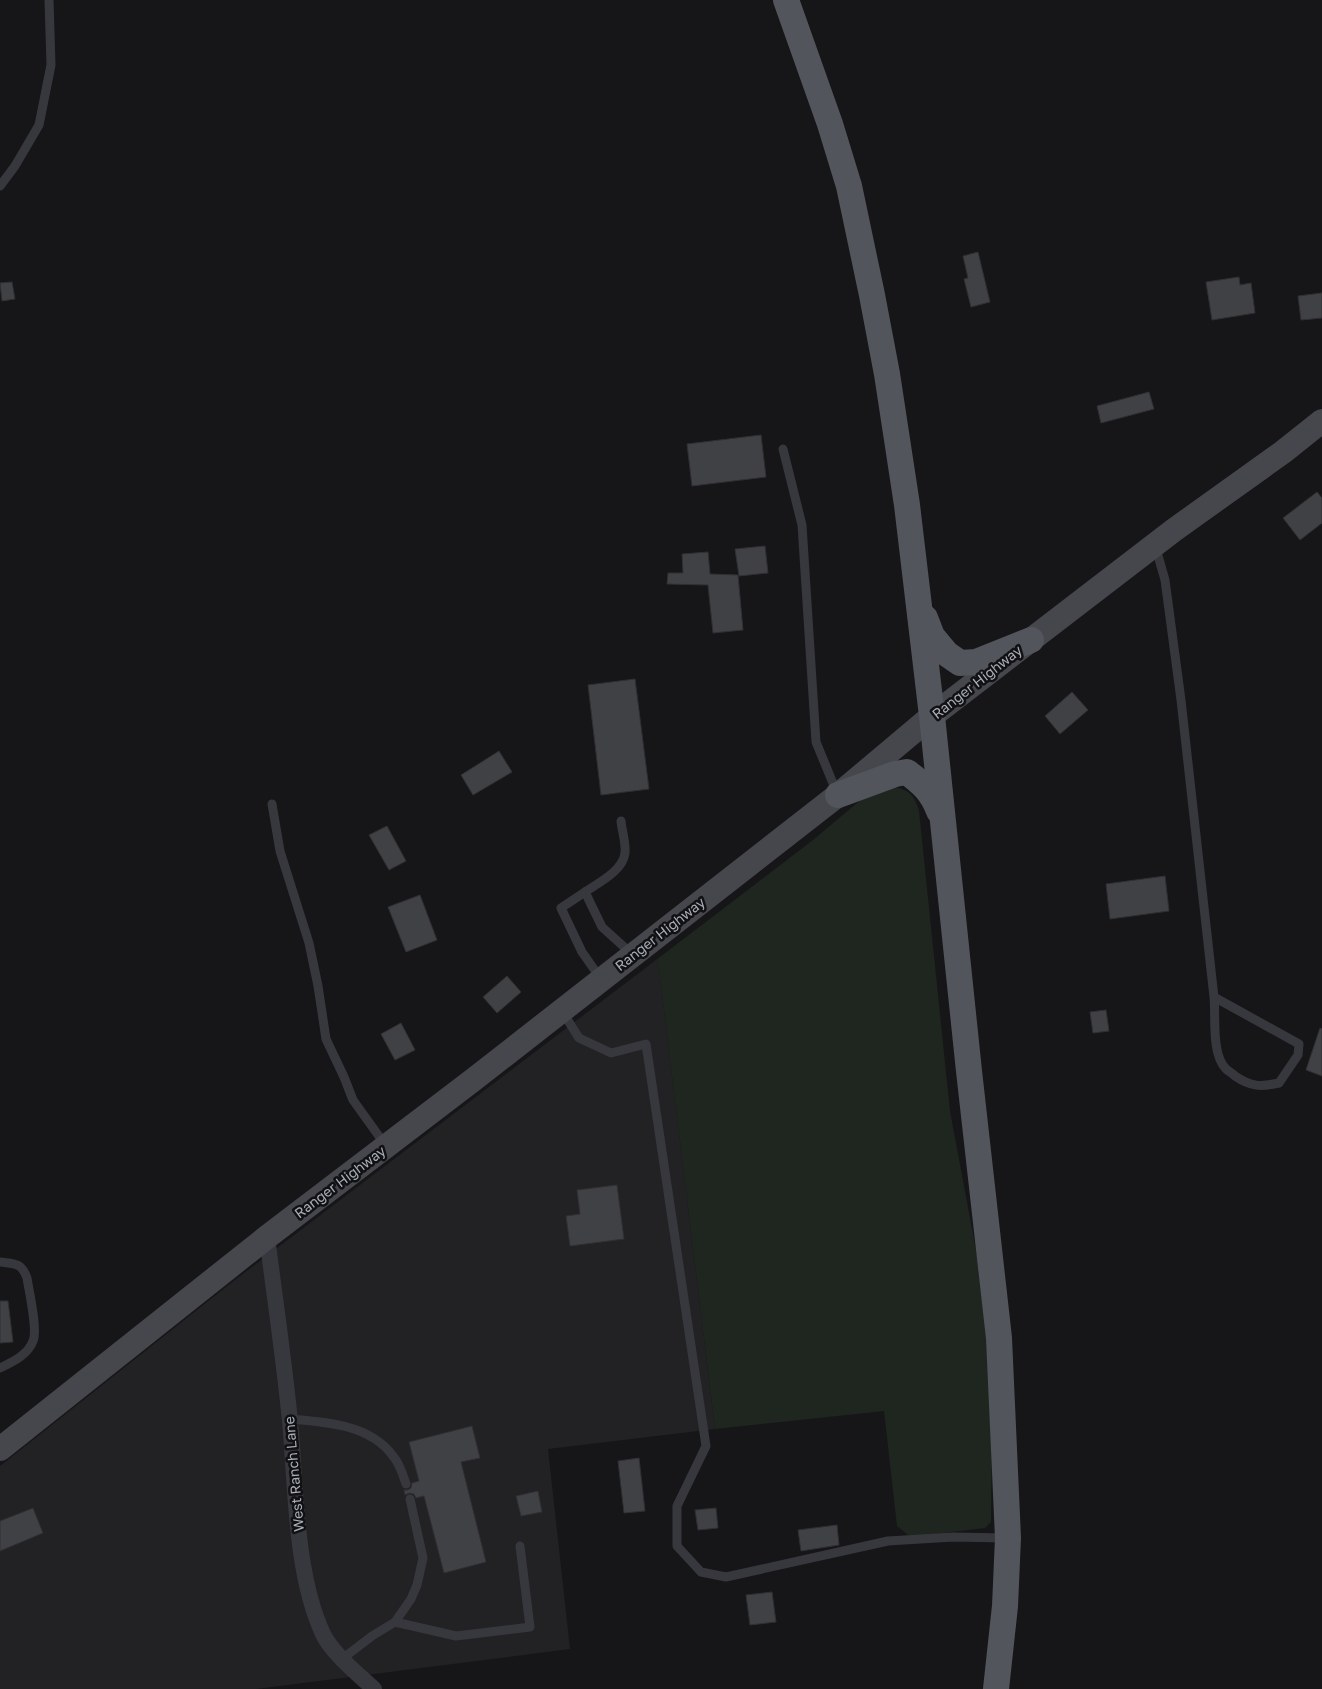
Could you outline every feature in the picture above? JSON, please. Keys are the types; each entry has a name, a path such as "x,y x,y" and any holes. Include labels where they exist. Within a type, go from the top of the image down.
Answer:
{"main road":[{"path":"786,0 830,124 848,186 887,374 907,505 932,716 999,1338 1008,1538 1005,1606 996,1689"},
{"name":"Ranger Highway","path":"0,1449 267,1238 838,795 932,716 1155,545 1322,421"},
{"path":"918,601 932,636 947,654 960,663 976,662 1031,640"},
{"path":"838,795 895,774 907,772 924,785 936,802 944,826"}],"street":[{"name":"West Ranch Lane","path":"267,1238 290,1419 301,1551 312,1604 323,1636 342,1659 374,1689"}],"lane":[{"path":"0,186 15,166 38,124 51,65 49,0"},
{"path":"783,449 802,525 816,742 838,795"},
{"path":"1155,545 1165,580 1180,691 1214,997 1218,1056 1224,1068 1243,1081 1261,1086 1279,1083 1298,1055 1299,1044 1214,997"},
{"path":"272,804 280,851 309,943 326,1039 353,1100 386,1147"},
{"path":"602,979 582,952 562,908 608,876 620,864 625,853 621,821"},
{"path":"585,892 602,927 633,955"},
{"path":"562,1011 580,1038 611,1052 646,1044 706,1446 676,1506 677,1546 701,1572 726,1577 888,1541 953,1537 1008,1538"},
{"path":"0,1262 18,1264 24,1270 27,1278 35,1330 34,1340 27,1350 15,1361 0,1368"},
{"path":"290,1419 337,1424 377,1440 394,1457 406,1484"},
{"path":"342,1659 372,1636 395,1622 411,1599 417,1585 422,1568 421,1546 410,1499"},
{"path":"395,1622 456,1636 530,1627 520,1546"}],"shaded area":[{"path":"887,785 908,792 917,804 919,811 950,1111 978,1261 987,1329 992,1423 991,1522 985,1528 918,1536 908,1535 897,1526 884,1411 715,1429 659,969 656,960 813,840 870,792"},
{"path":"656,960 659,968 715,1429 548,1449 570,1649 256,1689 0,1689 0,1466 231,1283"}],"building":[{"path":"978,252 990,302 971,307 964,279 968,278 963,256"},
{"path":"1239,277 1240,285 1251,283 1255,313 1212,320 1206,282"},
{"path":"12,282 15,299 2,301 0,283"},
{"path":"1322,293 1322,318 1301,320 1298,296"},
{"path":"1149,392 1154,409 1101,423 1097,406"},
{"path":"761,435 766,477 692,486 687,444"},
{"path":"1317,492 1322,498 1322,523 1300,540 1283,518"},
{"path":"765,546 768,573 739,576 735,549"},
{"path":"708,552 710,574 738,575 743,630 713,633 708,585 667,584 668,573 683,573 682,554"},
{"path":"635,679 649,789 601,795 588,685"},
{"path":"1072,692 1088,710 1060,734 1045,716"},
{"path":"499,751 512,772 473,795 461,775"},
{"path":"387,826 406,861 389,870 369,835"},
{"path":"1165,876 1169,911 1110,919 1106,884"},
{"path":"420,895 437,940 406,952 388,907"},
{"path":"507,976 521,992 497,1013 483,997"},
{"path":"1106,1010 1109,1031 1093,1033 1090,1012"},
{"path":"401,1023 415,1050 395,1060 381,1034"},
{"path":"1320,1028 1322,1029 1322,1076 1306,1070"},
{"path":"617,1185 624,1239 570,1246 566,1216 580,1214 577,1190"},
{"path":"0,1301 8,1301 13,1342 0,1343"},
{"path":"472,1426 480,1458 461,1462 486,1562 444,1573 424,1496 416,1498 414,1494 409,1493 405,1495 404,1490 408,1490 411,1488 412,1483 419,1481 409,1442"},
{"path":"639,1458 645,1511 624,1513 618,1461"},
{"path":"538,1491 542,1512 521,1516 516,1496"},
{"path":"33,1508 43,1533 0,1551 0,1521"},
{"path":"716,1508 718,1528 698,1530 695,1510"},
{"path":"837,1525 839,1545 801,1551 798,1530"},
{"path":"772,1592 776,1622 750,1625 746,1595"}]}
